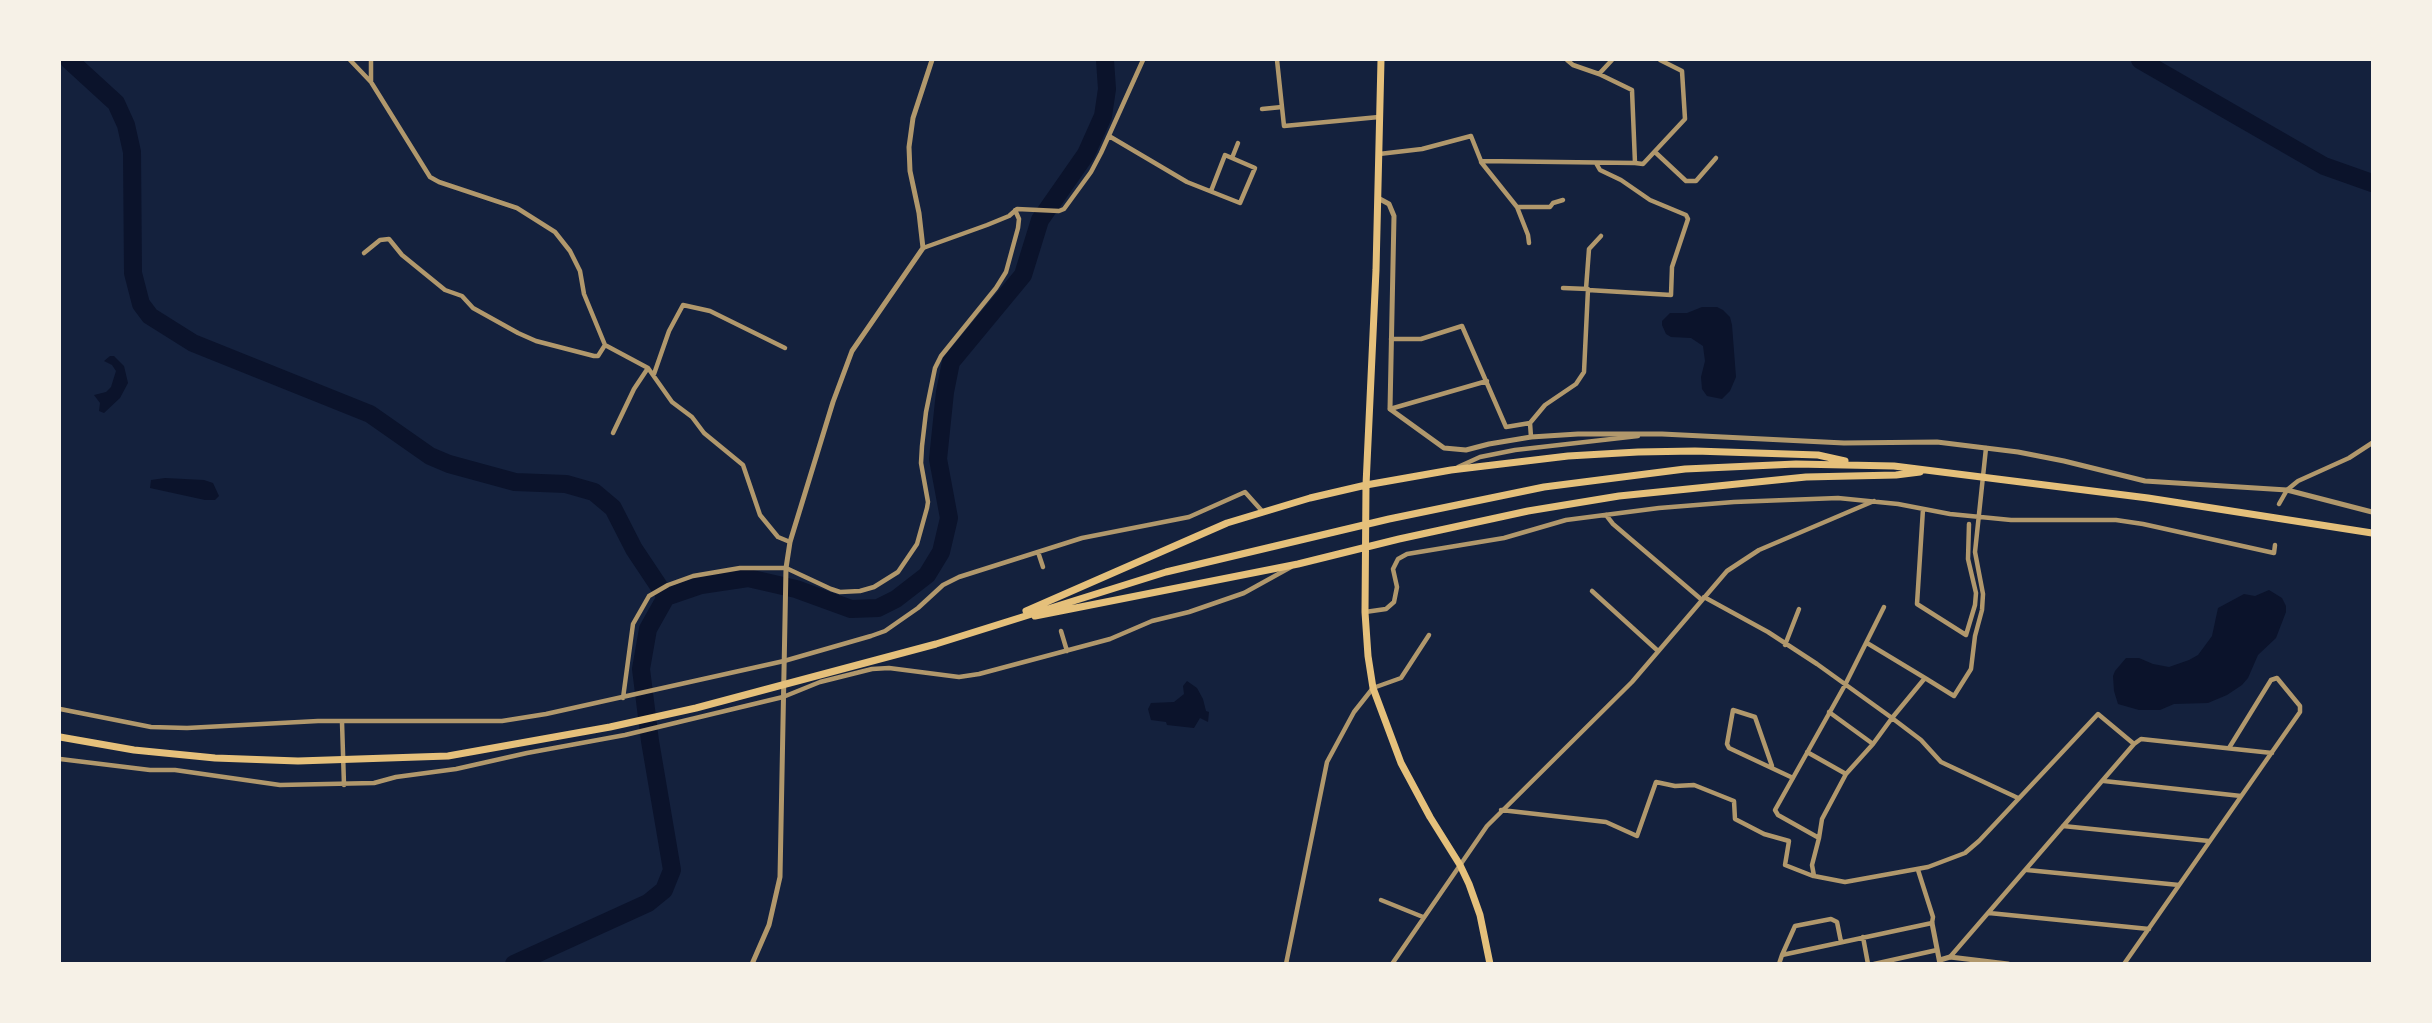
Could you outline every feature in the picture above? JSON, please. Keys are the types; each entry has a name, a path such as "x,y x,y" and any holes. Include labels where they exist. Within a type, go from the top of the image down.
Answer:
{"highway":[{"path":"1381,60 1366,485 1366,635 1373,688 1401,763 1430,817 1461,865 1480,915 1490,964"},
{"path":"1003,622 1208,531 1262,511 1366,485 1451,470 1568,457 1695,451 1818,455 1859,464"},
{"path":"60,737 134,750 215,758 298,761 448,755 552,738 696,708 936,644 1166,572 1389,519 1544,486 1624,475 1746,466 1859,464 1935,470 2148,498 2372,533"},
{"path":"1003,622 1298,564 1528,511 1664,490 1806,477 1896,475 1935,470"}],"street":[{"path":"350,60 371,82 427,173 435,181 517,208 555,232 580,271 584,294 605,345 648,368 672,402 743,465 760,515 778,537 790,542"},
{"path":"371,60 371,82"},
{"path":"923,248 910,171 909,147 913,118 932,60"},
{"path":"752,964 769,925 780,877 783,661 786,568 790,542 852,351 923,248 1009,216 1015,210 1064,209 1091,172 1143,60"},
{"path":"1277,60 1284,126 1379,117"},
{"path":"1567,60 1632,90 1635,163"},
{"path":"1599,74 1612,60"},
{"path":"1481,161 1643,164 1685,118 1682,71 1660,60"},
{"path":"1262,110 1283,107"},
{"path":"1109,136 1187,183 1240,203 1255,168 1225,155 1211,191"},
{"path":"1378,154 1422,149 1471,136 1481,161 1517,207 1529,243"},
{"path":"1232,158 1238,143"},
{"path":"1655,152 1686,181 1696,181 1716,158"},
{"path":"1563,288 1671,295 1672,267 1688,219 1686,215 1650,200 1621,180 1600,170 1595,163"},
{"path":"1378,198 1389,204 1394,216 1390,409"},
{"path":"1517,207 1550,207 1563,200"},
{"path":"626,698 633,624 649,596 668,585 692,576 740,568 786,568 840,592 874,587 887,581 903,566 917,544 928,502 921,454 935,368 941,356 1006,272 1018,228 1015,210"},
{"path":"1391,339 1420,339 1462,326 1506,427 1530,423 1545,405 1576,384 1584,372 1589,249 1601,236"},
{"path":"364,253 380,240 389,239 402,255 445,290 462,296 473,308 518,333 536,341 594,356 598,356 605,345"},
{"path":"654,374 669,331 682,305 710,311 785,348"},
{"path":"613,433 648,368"},
{"path":"1390,409 1487,381"},
{"path":"1390,409 1444,448 1454,451 1531,437 1578,433 1662,434 1844,443 1937,442 1986,447 2064,461 2145,481 2287,490 2372,512"},
{"path":"1530,423 1531,437"},
{"path":"1451,470 1480,457 1515,450 1662,434"},
{"path":"2279,504 2287,490 2298,481 2348,458 2372,443"},
{"path":"1867,643 1955,696 1971,669 1983,594 1975,552 1986,447"},
{"path":"60,709 151,727 502,721 626,698 783,661 886,631 918,608 943,585 959,577 1082,538 1189,517 1245,492 1262,511"},
{"path":"1365,612 1386,609 1394,602 1397,587 1393,569 1398,559 1407,554 1504,538 1566,520 1734,502 1839,498 2011,520 2116,520 2274,553 2276,545"},
{"path":"1392,964 1501,810 1632,682 1727,571 1751,555 1875,501"},
{"path":"1923,509 1917,604 1966,635 1976,593 1968,559 1969,524"},
{"path":"1606,515 1613,524 1703,599 1757,626 1845,685 1921,740 1941,762 2018,798"},
{"path":"1038,552 1043,568"},
{"path":"60,759 150,770 175,770 280,785 374,783 659,727 783,697 820,682 872,669 889,668 959,677 1011,667 1110,639 1152,621 1189,612 1244,593 1298,564"},
{"path":"1592,591 1658,651"},
{"path":"1819,838 1778,815 1775,810 1845,685 1884,607"},
{"path":"1785,645 1799,609"},
{"path":"1061,631 1067,651"},
{"path":"1286,964 1327,762 1354,712 1373,688 1401,678 1429,635"},
{"path":"1814,876 1812,865 1822,819 1846,774 1925,678"},
{"path":"2124,964 2300,712 2300,706 2277,678 2271,680 2229,748"},
{"path":"1772,766 1755,717 1733,710 1727,744 1729,748 1793,778"},
{"path":"1829,712 1873,744"},
{"path":"1501,810 1606,822 1637,836 1656,782 1675,786 1694,785 1734,800 1735,819 1764,834 1789,841 1785,865 1814,876 1845,882 1918,870 1965,853 2098,714 2134,744"},
{"path":"342,722 344,785"},
{"path":"1918,870 1933,917 1940,962 1950,957 2141,739 2272,753"},
{"path":"1807,752 1846,774"},
{"path":"2103,781 2241,796"},
{"path":"2063,826 2210,841"},
{"path":"2026,870 2179,885"},
{"path":"1381,900 1423,917"},
{"path":"1988,913 2149,929"},
{"path":"1779,964 1795,926 1830,919 1837,922 1842,942"},
{"path":"1782,956 1932,923"},
{"path":"1863,937 1868,964"},
{"path":"1874,964 1937,950"},
{"path":"1950,957 2008,964"}],"water":[{"path":"1702,307 1717,307 1723,310 1730,317 1732,325 1736,377 1730,391 1722,399 1707,396 1702,389 1701,377 1705,361 1703,346 1691,338 1671,337 1666,334 1662,325 1662,321 1670,313 1687,313"},
{"path":"114,356 124,366 128,383 120,398 104,413 99,411 100,403 94,395 106,392 111,387 116,371 104,361"},
{"path":"165,478 213,483 219,496 215,500 205,500 150,488 151,480"},
{"path":"2269,590 2282,598 2286,612 2276,638 2258,655 2242,685 2208,703 2174,704 2160,710 2139,710 2118,704 2113,676 2126,658 2139,658 2169,667 2189,660 2198,655 2212,636 2218,608 2244,594 2255,596"},
{"path":"1187,681 1197,688 1203,699 1206,711 1209,712 1208,722 1200,718 1194,728 1151,720 1148,709 1151,703 1174,702 1184,694 1183,686"}],"waterway":[{"path":"69,60 116,103 126,125 132,152 133,273 141,304 150,316 193,343 370,414 430,456 449,464 515,482 566,484 594,492 613,508 634,549 666,597"},
{"path":"514,964 648,903 664,890 672,870 641,669 648,629 666,597 701,585 748,578 796,589 851,609 878,608 896,599 927,575 941,552 949,518 938,459 951,362 1023,275 1040,220 1086,154 1103,116 1107,89 1105,60"},
{"path":"2140,60 2324,166 2372,183"}]}
